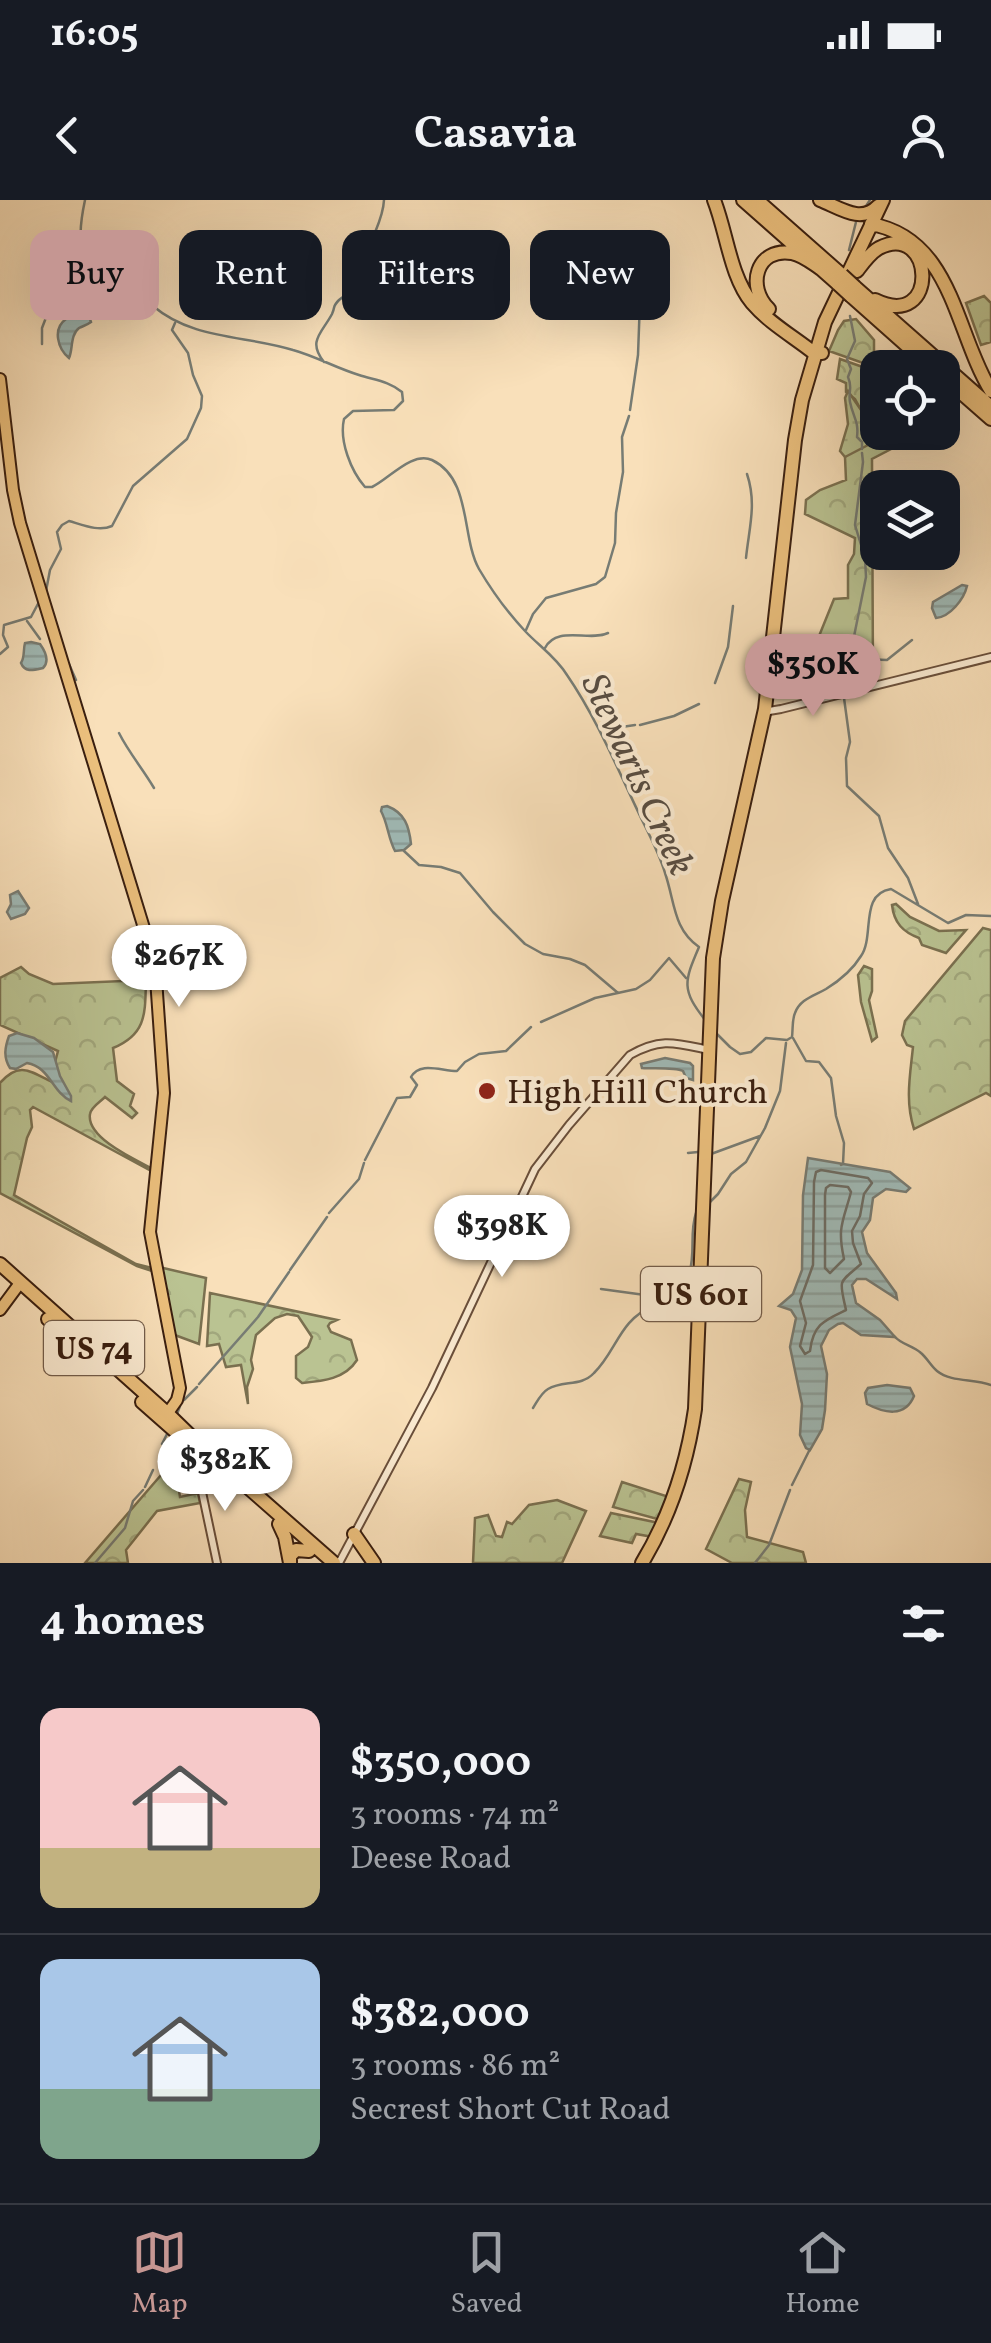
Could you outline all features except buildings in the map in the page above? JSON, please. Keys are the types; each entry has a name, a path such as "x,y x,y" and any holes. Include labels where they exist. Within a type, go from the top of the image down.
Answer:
{"highway":[{"path":"714,200 748,298 764,314 818,350"},
{"path":"743,200 821,269"},
{"path":"757,200 846,277 914,350"},
{"path":"820,200 860,216 872,212 883,200"},
{"name":"US 601","path":"642,1563 680,1482 695,1409 716,930 765,709 799,413 836,297 875,225 883,200"},
{"name":"US 601","path":"818,350 846,277 891,200"},
{"path":"875,225 917,246 937,267 991,390"},
{"path":"846,277 874,251 890,245 912,251 923,267 922,286 906,303 886,305 856,292"},
{"path":"818,350 763,303 756,282 763,264 780,254 796,254 821,269 846,277"},
{"path":"856,292 991,407"},
{"path":"960,392 991,419"},
{"name":"US 74","path":"0,1264 18,1286 166,1417 338,1561"},
{"name":"US 74","path":"0,1276 18,1286"},
{"name":"US 74","path":"166,1417 324,1563"},
{"path":"279,1524 289,1557 296,1550 309,1551"},
{"path":"354,1534 374,1563"}],"main road":[{"path":"0,378 16,508 155,966 164,1093 150,1232 180,1388 166,1417"},
{"path":"0,1307 18,1286"}],"street":[{"path":"765,709 991,657"},
{"path":"338,1561 432,1388 525,1187 548,1151 630,1055 663,1042 710,1050"},
{"path":"198,1473 217,1563"}],"green space":[{"path":"984,296 991,303 991,342 981,345 966,303"},
{"path":"856,319 874,340 874,350 860,350 860,362 829,351 844,321"},
{"path":"840,359 860,366 860,408 846,392 846,383 837,379"},
{"path":"848,391 860,409 860,449 845,457 840,451 848,424"},
{"path":"860,443 860,450 889,450 872,459 872,470 860,470 860,570 873,570 873,678 811,695 825,677 817,641 834,599 848,598 848,565 854,554 855,538 805,514 806,500 846,480 845,457"},
{"path":"896,904 910,917 939,931 966,930 946,953 922,945 919,938 897,922 892,905"},
{"path":"983,928 991,930 991,1096 986,1093 914,1129 909,1098 913,1047 907,1045 902,1035 905,1021"},
{"path":"864,966 872,969 869,1000 877,1037 872,1041 858,975"},
{"path":"21,967 53,984 146,980 142,1021 132,1036 113,1048 117,1081 134,1094 130,1106 137,1113 132,1118 105,1097 90,1114 91,1123 104,1140 153,1172 33,1107 32,1127 14,1195 152,1271 137,1266 0,1193 0,1083 18,1070 50,1081 58,1051 0,1025 0,978"},
{"path":"159,1267 206,1278 199,1344 172,1334"},
{"path":"210,1293 337,1320 328,1326 331,1332 351,1340 357,1360 340,1375 302,1383 296,1378 296,1356 308,1347 312,1337 298,1316 275,1318 256,1335 248,1404 241,1365 226,1367 219,1344 207,1346"},
{"path":"174,1460 180,1497 198,1493 200,1503 157,1511 126,1550 128,1563 85,1563"},
{"path":"739,1479 751,1482 745,1510 747,1537 803,1552 806,1563 732,1563 706,1549"},
{"path":"622,1482 669,1497 661,1520 613,1507"},
{"path":"557,1500 586,1511 562,1563 473,1563 475,1518 488,1515 496,1536 502,1537 507,1522 512,1524 529,1505"},
{"path":"611,1513 659,1523 653,1537 636,1534 632,1543 600,1536"}],"water":[{"path":"91,322 76,331 69,358 60,344 58,333 62,323"},
{"path":"962,585 967,586 960,602 936,618 933,602"},
{"path":"25,643 40,644 44,650 43,668 27,670 21,663"},
{"path":"387,806 402,816 407,826 411,844 404,850 395,851 393,846 381,811"},
{"path":"18,891 29,908 25,914 11,919 7,912 10,895"},
{"path":"17,1033 34,1038 53,1052 71,1101 35,1065 10,1068 6,1044 9,1036"},
{"path":"665,1058 690,1063 693,1080 679,1070 642,1068 641,1064"},
{"path":"808,1158 890,1172 910,1188 906,1192 886,1189 873,1198 870,1220 862,1232 867,1253 897,1299 866,1279 857,1279 852,1285 856,1303 895,1337 861,1335 843,1323 829,1330 821,1346 827,1374 822,1429 810,1450 800,1435 802,1404 790,1347 796,1318 791,1310 779,1306 793,1294 802,1270 803,1195"},
{"path":"868,1388 910,1388 914,1396 905,1408 894,1412 867,1404"}],"waterway":[{"name":"Stewarts Creek","path":"81,230 85,200"},
{"path":"324,362 317,348 318,337 336,304 366,279 368,251 384,200"},
{"path":"866,206 870,200"},
{"path":"849,250 856,222"},
{"name":"Stewarts Creek","path":"159,310 202,331 275,345 387,383 402,392 403,401 394,410 353,411 344,419 343,437 355,473 365,487 372,487 409,462 424,458 445,469 454,481 479,569 506,609 558,663 578,692 653,842 679,923 699,947 688,986 692,1001 706,1021"},
{"path":"850,316 855,341 847,359 851,369 848,377 860,440"},
{"path":"42,344 45,320"},
{"path":"630,410 639,320"},
{"path":"46,591 50,570 61,549 57,532 62,525 69,521 96,528 112,526 133,486 187,439 201,408 202,396 188,353 172,330 175,323"},
{"path":"526,630 546,598 596,584 605,577 615,543 623,472 622,437 629,416"},
{"path":"844,686 866,577 855,525 862,453"},
{"path":"746,558 752,506 747,474"},
{"path":"0,654 8,647 4,625 31,617 40,600"},
{"path":"715,683 728,647 733,606"},
{"path":"27,621 40,639"},
{"path":"545,648 557,637 608,633"},
{"path":"849,663 861,659 887,660 912,640"},
{"path":"69,664 76,680"},
{"path":"844,698 850,742 847,786 879,816 888,848 908,878 918,904"},
{"path":"640,725 699,704"},
{"path":"604,737 615,728 635,725"},
{"path":"119,733 154,788"},
{"path":"404,851 419,865 460,873 525,944 543,954 585,965 618,993"},
{"name":"Stewarts Creek","path":"714,1031 740,1054 751,1052 766,1038 792,1037 794,1016 800,1004 841,978 861,956 871,907 881,892 891,889 948,923 966,915 991,916"},
{"path":"541,1022 595,998 636,989 650,980 669,958 686,978"},
{"path":"365,1160 397,1098 410,1097 417,1085 411,1077 415,1072 425,1068 457,1071 479,1054 506,1051 531,1027"},
{"path":"793,1038 806,1061 819,1062 831,1078 844,1143 841,1165"},
{"path":"710,1202 731,1174 746,1162 765,1128 780,1091 786,1043"},
{"path":"711,1154 760,1136"},
{"path":"688,1153 698,1152"},
{"path":"329,1213 359,1179 364,1163"},
{"path":"533,1408 548,1389 594,1373 625,1328 652,1307 664,1281 689,1274 696,1213"},
{"path":"290,1270 327,1217"},
{"path":"199,1384 258,1317 289,1272"},
{"path":"601,1289 645,1295 657,1292"},
{"path":"894,1336 921,1353 943,1375 991,1385"},
{"path":"184,1400 197,1387"},
{"path":"177,1414 180,1406"},
{"path":"162,1444 168,1432"},
{"path":"792,1485 809,1451"},
{"path":"145,1487 153,1470"},
{"path":"95,1563 125,1528 133,1501 143,1490"},
{"path":"755,1563 769,1545 790,1490"}],"place":[{"name":"High Hill Church","path":"487,1091"}]}
